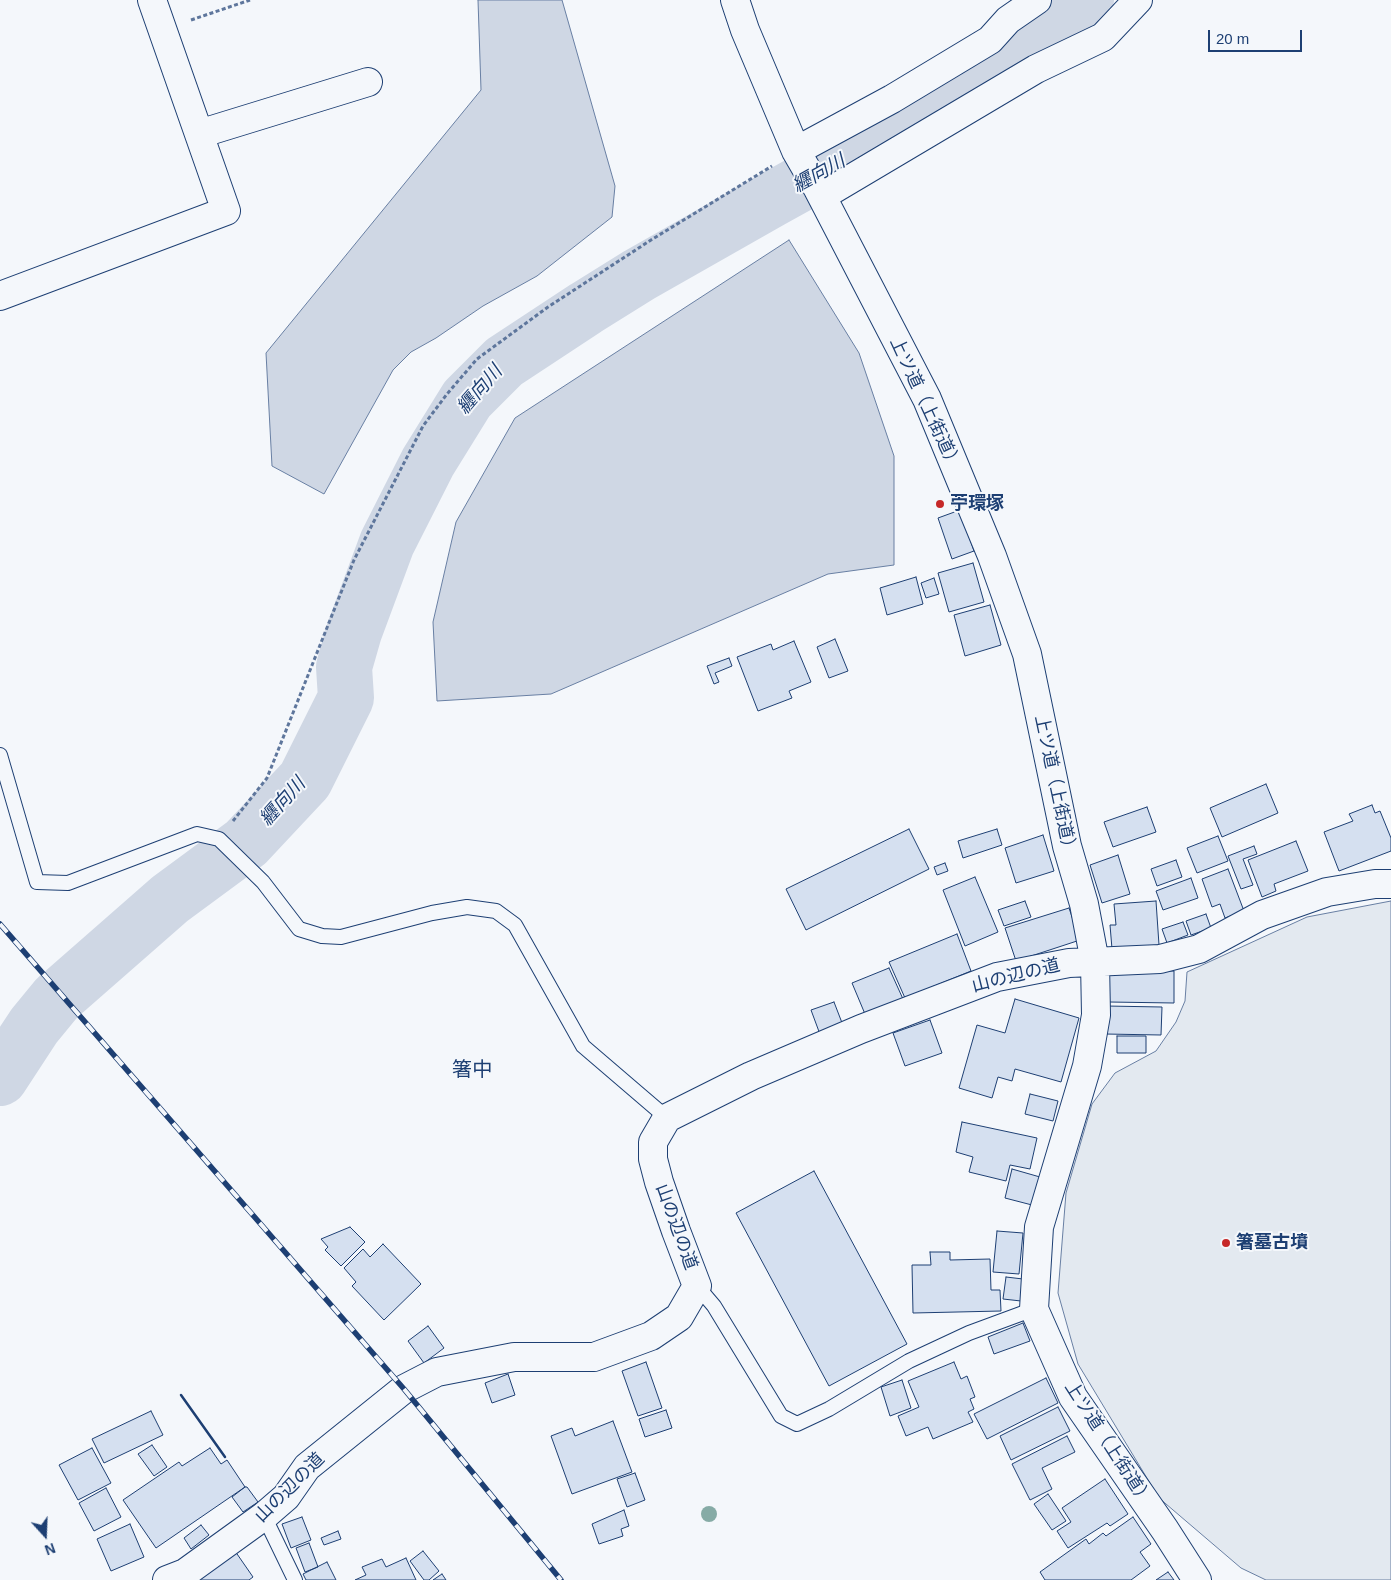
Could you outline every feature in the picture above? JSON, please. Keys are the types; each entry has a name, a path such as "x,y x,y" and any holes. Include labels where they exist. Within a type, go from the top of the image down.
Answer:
{"street":[{"path":"0,296 226,211 152,0"},
{"name":"上ツ道（上街道）","path":"736,0 746,30 799,155 927,400 992,556 1027,654 1066,846 1084,904 1095,962 1096,1015 1087,1066 1039,1227 1034,1309 1073,1397 1165,1530 1197,1580"},
{"path":"799,155 990,40 1004,10 1037,0"},
{"path":"820,192 1036,70 1103,37 1138,0"},
{"path":"199,134 368,82"},
{"name":"山の辺の道","path":"167,1580 184,1573 264,1516 286,1497 307,1467 404,1389 437,1372 514,1357 594,1357 650,1336 679,1317 697,1286 659,1182 653,1159 653,1142 667,1118 751,1076 861,1029 997,978 1069,963 1160,959 1199,949 1262,915 1327,892 1375,884 1391,884"}],"lane":[{"path":"0,755 37,882 68,883 197,834 221,841 263,882 299,928 322,936 341,937 432,913 467,907 496,911 515,925 583,1046 667,1118"},
{"path":"697,1286 714,1306 781,1416 797,1424 829,1409 909,1361 969,1333 1034,1309"},
{"path":"264,1516 295,1580"}],"path":[{"path":"162,29 250,0"},
{"path":"221,841 267,778 354,560 423,426 447,394 477,359 548,307 651,240 799,155"}],"shaded area":[{"path":"478,0 562,0 615,186 612,217 537,276 483,306 436,338 411,352 393,370 324,494 272,466 266,353 481,90"},
{"path":"789,240 859,353 894,456 894,565 828,574 551,694 437,701 433,622 456,522 515,418"},
{"name":"箸墓古墳","path":"1391,901 1391,1580 1266,1580 1241,1568 1159,1498 1078,1364 1058,1293 1066,1193 1092,1104 1115,1073 1156,1051 1176,1022 1185,1001 1187,972 1307,917"}],"building":[{"path":"960,510 974,551 952,559 938,518"},
{"path":"973,563 984,602 949,612 938,573"},
{"path":"916,577 923,604 887,615 880,588"},
{"path":"934,578 939,594 926,598 921,583"},
{"path":"990,605 1001,645 965,656 954,615"},
{"path":"835,639 848,671 829,678 817,647"},
{"path":"794,641 811,682 789,691 792,698 758,711 737,657 771,644 773,650"},
{"path":"729,658 732,666 715,673 719,682 714,684 707,666"},
{"path":"1266,784 1278,813 1222,837 1210,808"},
{"path":"1372,805 1375,813 1380,811 1391,838 1391,851 1339,871 1324,832 1353,821 1349,814"},
{"path":"1147,807 1156,832 1113,847 1104,822"},
{"path":"909,829 929,869 806,930 786,889"},
{"path":"997,829 1002,845 963,858 958,841"},
{"path":"1043,835 1054,871 1016,883 1005,848"},
{"path":"1218,836 1228,861 1197,873 1187,848"},
{"path":"1296,841 1308,871 1274,884 1276,891 1262,897 1248,860"},
{"path":"1254,846 1257,854 1243,859 1253,885 1241,889 1228,856"},
{"path":"1118,855 1130,894 1102,903 1090,865"},
{"path":"1176,860 1182,877 1157,886 1151,869"},
{"path":"945,863 948,871 937,875 934,867"},
{"path":"1228,869 1244,911 1225,918 1220,904 1212,907 1202,879"},
{"path":"975,877 998,932 965,946 943,890"},
{"path":"1191,878 1198,898 1163,910 1156,891"},
{"path":"1025,901 1031,917 1004,926 998,910"},
{"path":"1156,901 1159,945 1112,949 1110,925 1116,925 1114,904"},
{"path":"1069,908 1080,940 1016,961 1005,928"},
{"path":"1206,914 1211,928 1191,935 1186,921"},
{"path":"1183,922 1188,935 1167,943 1162,929"},
{"path":"957,934 971,971 905,998 889,962"},
{"path":"889,968 903,999 865,1014 852,983"},
{"path":"1109,970 1174,971 1174,1003 1109,1002"},
{"path":"1015,999 1079,1018 1061,1082 1015,1069 1012,1081 998,1077 992,1098 959,1088 977,1025 1005,1033"},
{"path":"834,1002 844,1028 821,1037 811,1010"},
{"path":"1106,1006 1162,1007 1161,1035 1105,1034"},
{"path":"930,1020 942,1053 905,1066 893,1033"},
{"path":"1117,1036 1146,1036 1146,1053 1117,1053"},
{"path":"1030,1094 1058,1101 1053,1121 1025,1114"},
{"path":"962,1122 1037,1138 1030,1169 1010,1165 1006,1181 969,1172 973,1157 956,1152"},
{"path":"1012,1169 1040,1177 1032,1205 1005,1198"},
{"path":"814,1171 907,1344 829,1386 736,1213"},
{"path":"350,1227 365,1242 341,1266 325,1250 328,1247 321,1239"},
{"path":"997,1231 1023,1233 1019,1274 993,1272"},
{"path":"383,1244 421,1284 384,1320 352,1286 356,1282 344,1268 363,1249 370,1257"},
{"path":"930,1252 950,1252 950,1260 990,1259 991,1290 1000,1290 1001,1311 913,1313 912,1265 931,1265"},
{"path":"1006,1277 1023,1279 1021,1301 1003,1299"},
{"path":"1023,1323 1030,1341 994,1354 988,1337"},
{"path":"428,1326 444,1348 424,1363 408,1341"},
{"path":"646,1362 662,1408 638,1416 622,1371"},
{"path":"954,1362 961,1379 967,1376 975,1397 970,1399 974,1409 968,1412 973,1422 933,1439 928,1427 906,1436 898,1416 919,1407 908,1381"},
{"path":"508,1374 515,1395 492,1403 485,1383"},
{"path":"1046,1378 1058,1403 987,1439 974,1414"},
{"path":"902,1380 911,1408 890,1416 881,1387"},
{"path":"1058,1407 1070,1431 1011,1460 1000,1436"},
{"path":"666,1410 672,1428 645,1437 639,1419"},
{"path":"151,1411 163,1435 104,1463 92,1439"},
{"path":"613,1421 632,1472 572,1494 551,1436 572,1428 575,1436"},
{"path":"1067,1436 1075,1452 1042,1468 1052,1489 1030,1500 1012,1464"},
{"path":"152,1445 167,1467 154,1476 138,1454"},
{"path":"92,1448 111,1483 78,1500 59,1465"},
{"path":"210,1448 221,1464 227,1460 245,1487 156,1548 123,1500 179,1462 182,1466"},
{"path":"635,1473 645,1500 627,1507 617,1479"},
{"path":"1105,1479 1128,1514 1110,1526 1107,1523 1068,1548 1057,1531 1071,1522 1062,1508"},
{"path":"247,1487 258,1502 243,1512 232,1497"},
{"path":"106,1488 121,1517 94,1531 79,1503"},
{"path":"1048,1494 1066,1521 1052,1530 1034,1504"},
{"path":"624,1510 629,1526 621,1529 623,1536 599,1544 592,1524"},
{"path":"302,1517 311,1540 291,1548 282,1524"},
{"path":"1133,1517 1151,1544 1140,1552 1150,1566 1131,1580 1045,1580 1040,1572 1086,1539 1089,1544 1103,1533 1106,1536"},
{"path":"130,1524 144,1557 111,1571 97,1539"},
{"path":"201,1525 209,1535 191,1549 184,1538"},
{"path":"338,1531 341,1539 324,1545 321,1538"},
{"path":"309,1543 318,1567 305,1572 296,1548"},
{"path":"235,1551 253,1577 249,1580 194,1580"},
{"path":"423,1551 439,1571 429,1580 424,1580 410,1561"},
{"path":"406,1558 416,1580 355,1580 366,1575 362,1567 382,1559 386,1567"},
{"path":"327,1562 336,1580 306,1580 303,1574"},
{"path":"1168,1572 1174,1580 1156,1580"},
{"path":"442,1574 446,1580 433,1580"}],"waterway":[{"name":"纒向川","path":"65,991 170,899 246,843 305,780 346,698 344,667 354,632 387,543 428,462 467,399 504,362 639,275 921,117 1075,10 1086,0"},
{"name":"纒向川","path":"0,1078 34,1026 57,998"}],"railway":[{"path":"0,924 404,1389 561,1580"}],"wall":[{"path":"181,1395 225,1457"}],"place":[{"name":"苧環塚","path":"940,504"},
{"name":"箸墓古墳","path":"1226,1243"}],"district":[{"name":"箸中","path":"472,1070"}]}
